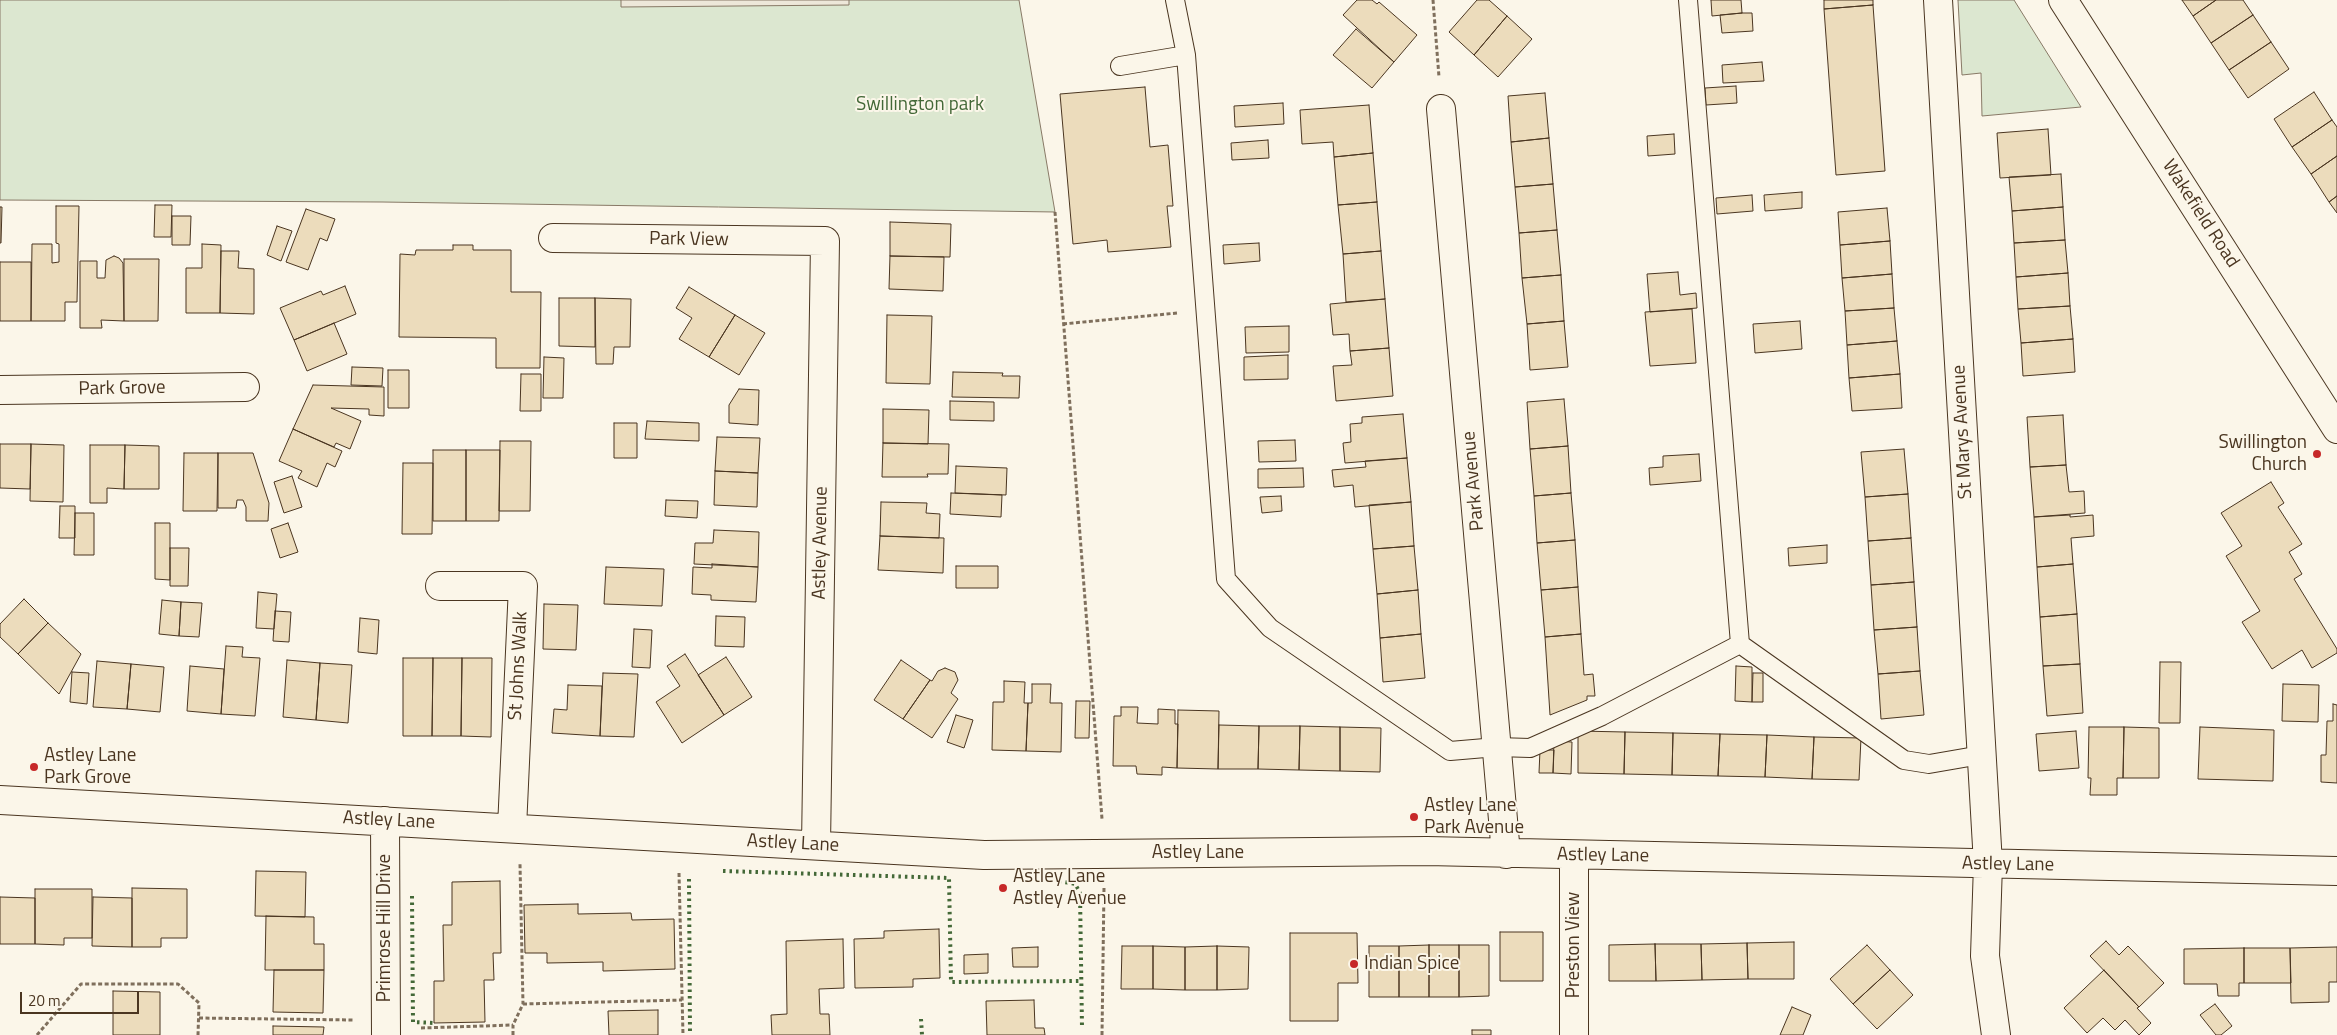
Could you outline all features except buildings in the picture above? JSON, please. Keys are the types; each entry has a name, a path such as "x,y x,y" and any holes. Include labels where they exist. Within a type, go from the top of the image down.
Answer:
{"street":[{"name":"St Marys Avenue","path":"1938,0 1988,864 1985,956 1996,1035"},
{"name":"Wakefield Road","path":"2062,0 2337,429"},
{"name":"Park Avenue","path":"1441,109 1506,854"},
{"name":"Park View","path":"553,238 825,241"},
{"name":"Astley Avenue","path":"816,845 825,241"},
{"name":"Park Grove","path":"0,390 245,387"},
{"name":"St Johns Walk","path":"440,586 523,586 515,828"},
{"name":"Astley Lane","path":"0,800 984,855 1427,852 2337,871"},
{"name":"Primrose Hill Drive","path":"385,821 386,1028"},
{"name":"Preston View","path":"1574,855 1574,1035"}],"lane":[{"path":"1175,0 1186,55 1226,579 1270,628 1450,751 1497,747 1530,748 1602,716 1740,644"},
{"path":"1688,0 1740,644"},
{"path":"1120,66 1186,55"},
{"path":"1740,644 1904,760 1929,764 1981,755"}],"path":[{"path":"1433,0 1441,109"},
{"path":"1055,212 1105,854 1102,1035"},
{"path":"1063,324 1206,310"},
{"path":"513,1035 513,1026 523,1004 515,828"},
{"path":"678,837 683,1035"},
{"path":"37,1035 81,984 178,984 199,1003 198,1035"},
{"path":"523,1004 682,1000"},
{"path":"198,1018 386,1028 513,1026"}],"green space":[{"name":"Swillington park","path":"0,0 1019,0 1055,212 382,202 0,200"},
{"path":"1958,0 2014,0 2081,107 1982,116 1981,73 1962,75"}],"shaded area":[{"path":"621,0 849,0 849,5 621,7"}],"hedge":[{"path":"723,871 949,878 951,982 1081,981"},
{"path":"689,879 690,1035"},
{"path":"1059,881 1075,884 1080,893 1082,1027"},
{"path":"412,896 413,1022 434,1023"},
{"path":"921,1019 922,1035"}],"place":[{"name":"Swillington Church","path":"2317,454"},
{"name":"Astley Lane Park Grove","path":"34,767"},
{"name":"Astley Lane Park Avenue","path":"1414,817"},
{"name":"Astley Lane Astley Avenue","path":"1003,888"},
{"name":"Indian Spice","path":"1354,964"}]}
